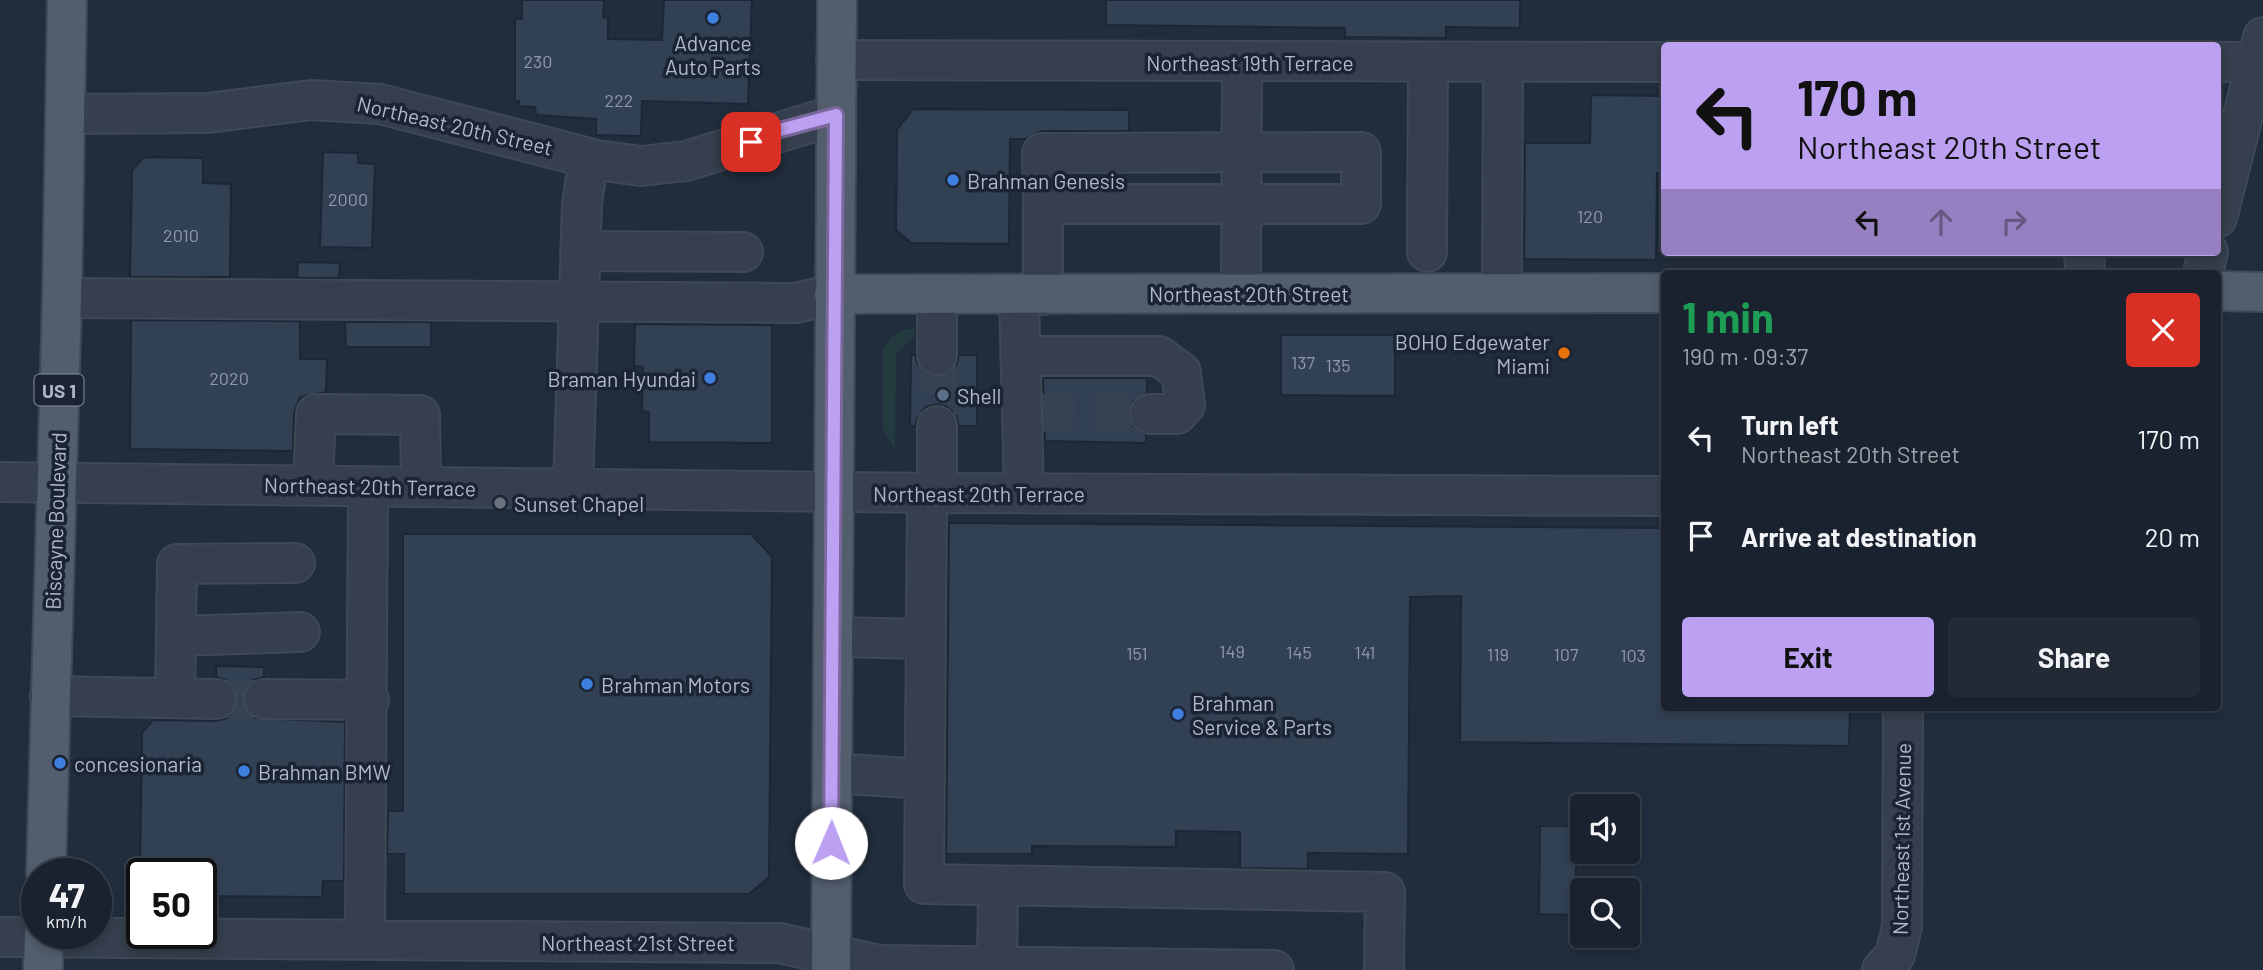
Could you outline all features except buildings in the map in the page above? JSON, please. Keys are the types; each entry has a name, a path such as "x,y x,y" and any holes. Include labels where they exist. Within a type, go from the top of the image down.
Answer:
{"main road":[{"name":"Biscayne Boulevard","path":"46,858 62,298 67,0"},
{"path":"832,963 837,0"},
{"path":"2221,292 2263,292"},
{"name":"Northeast 20th Street","path":"834,294 1661,293"}],"street":[{"path":"2221,61 2260,50"},
{"path":"2223,174 2260,50"},
{"name":"Northeast 19th Terrace","path":"836,60 1661,62"},
{"path":"1241,293 1242,62"},
{"path":"1427,252 1428,62"},
{"path":"1502,293 1503,62"},
{"name":"Northeast 20th Street","path":"66,114 208,113 299,101 345,99 380,104 589,158 641,166 686,161 836,115"},
{"path":"1024,494 1029,413 1020,356 1043,204 1042,153 1361,152 1361,204 1043,204"},
{"path":"573,489 582,203 589,158"},
{"path":"580,251 743,252"},
{"path":"62,298 796,303 834,294"},
{"path":"937,295 937,355"},
{"path":"1020,356 1159,356 1181,372 1185,405 1177,414 1150,414"},
{"path":"313,485 316,414 420,415 421,486"},
{"path":"937,426 926,639 924,884 998,888 1385,892 1384,970"},
{"name":"Northeast 20th Terrace","path":"0,482 1024,494 1661,496"},
{"path":"365,940 369,701 368,486"},
{"path":"176,698 177,564 295,564"},
{"path":"176,636 300,632"},
{"path":"833,637 926,639"},
{"path":"50,696 216,699"},
{"path":"264,699 369,701"},
{"name":"Northeast 1st Avenue","path":"1885,969 1895,955 1902,927 1903,711"},
{"path":"832,773 925,779"},
{"path":"998,888 998,965"},
{"name":"Northeast 21st Street","path":"0,937 21,942"},
{"name":"Northeast 21st Street","path":"112,946 365,940 779,943 832,963 1274,970"}],"green space":[{"path":"915,328 914,337 896,354 895,449 883,431 883,351 891,338 901,330"}],"tunnel":[{"path":"937,355 937,426"},
{"path":"1037,413 1150,414"},
{"path":"216,699 264,699"}],"place":[{"name":"Advance Auto Parts","path":"713,18"},
{"name":"Brahman Genesis","path":"953,180"},
{"name":"BOHO Edgewater Miami","path":"1564,353"},
{"name":"Braman Hyundai","path":"710,378"},
{"name":"Shell","path":"943,395"},
{"name":"Sunset Chapel","path":"500,503"},
{"name":"Brahman Motors","path":"587,684"},
{"name":"Brahman Service & Parts","path":"1178,714"},
{"name":"concesionaria","path":"60,763"},
{"name":"Brahman BMW","path":"244,771"}],"route":[{"path":"751,142 780,130 836,115 831,843"}]}
